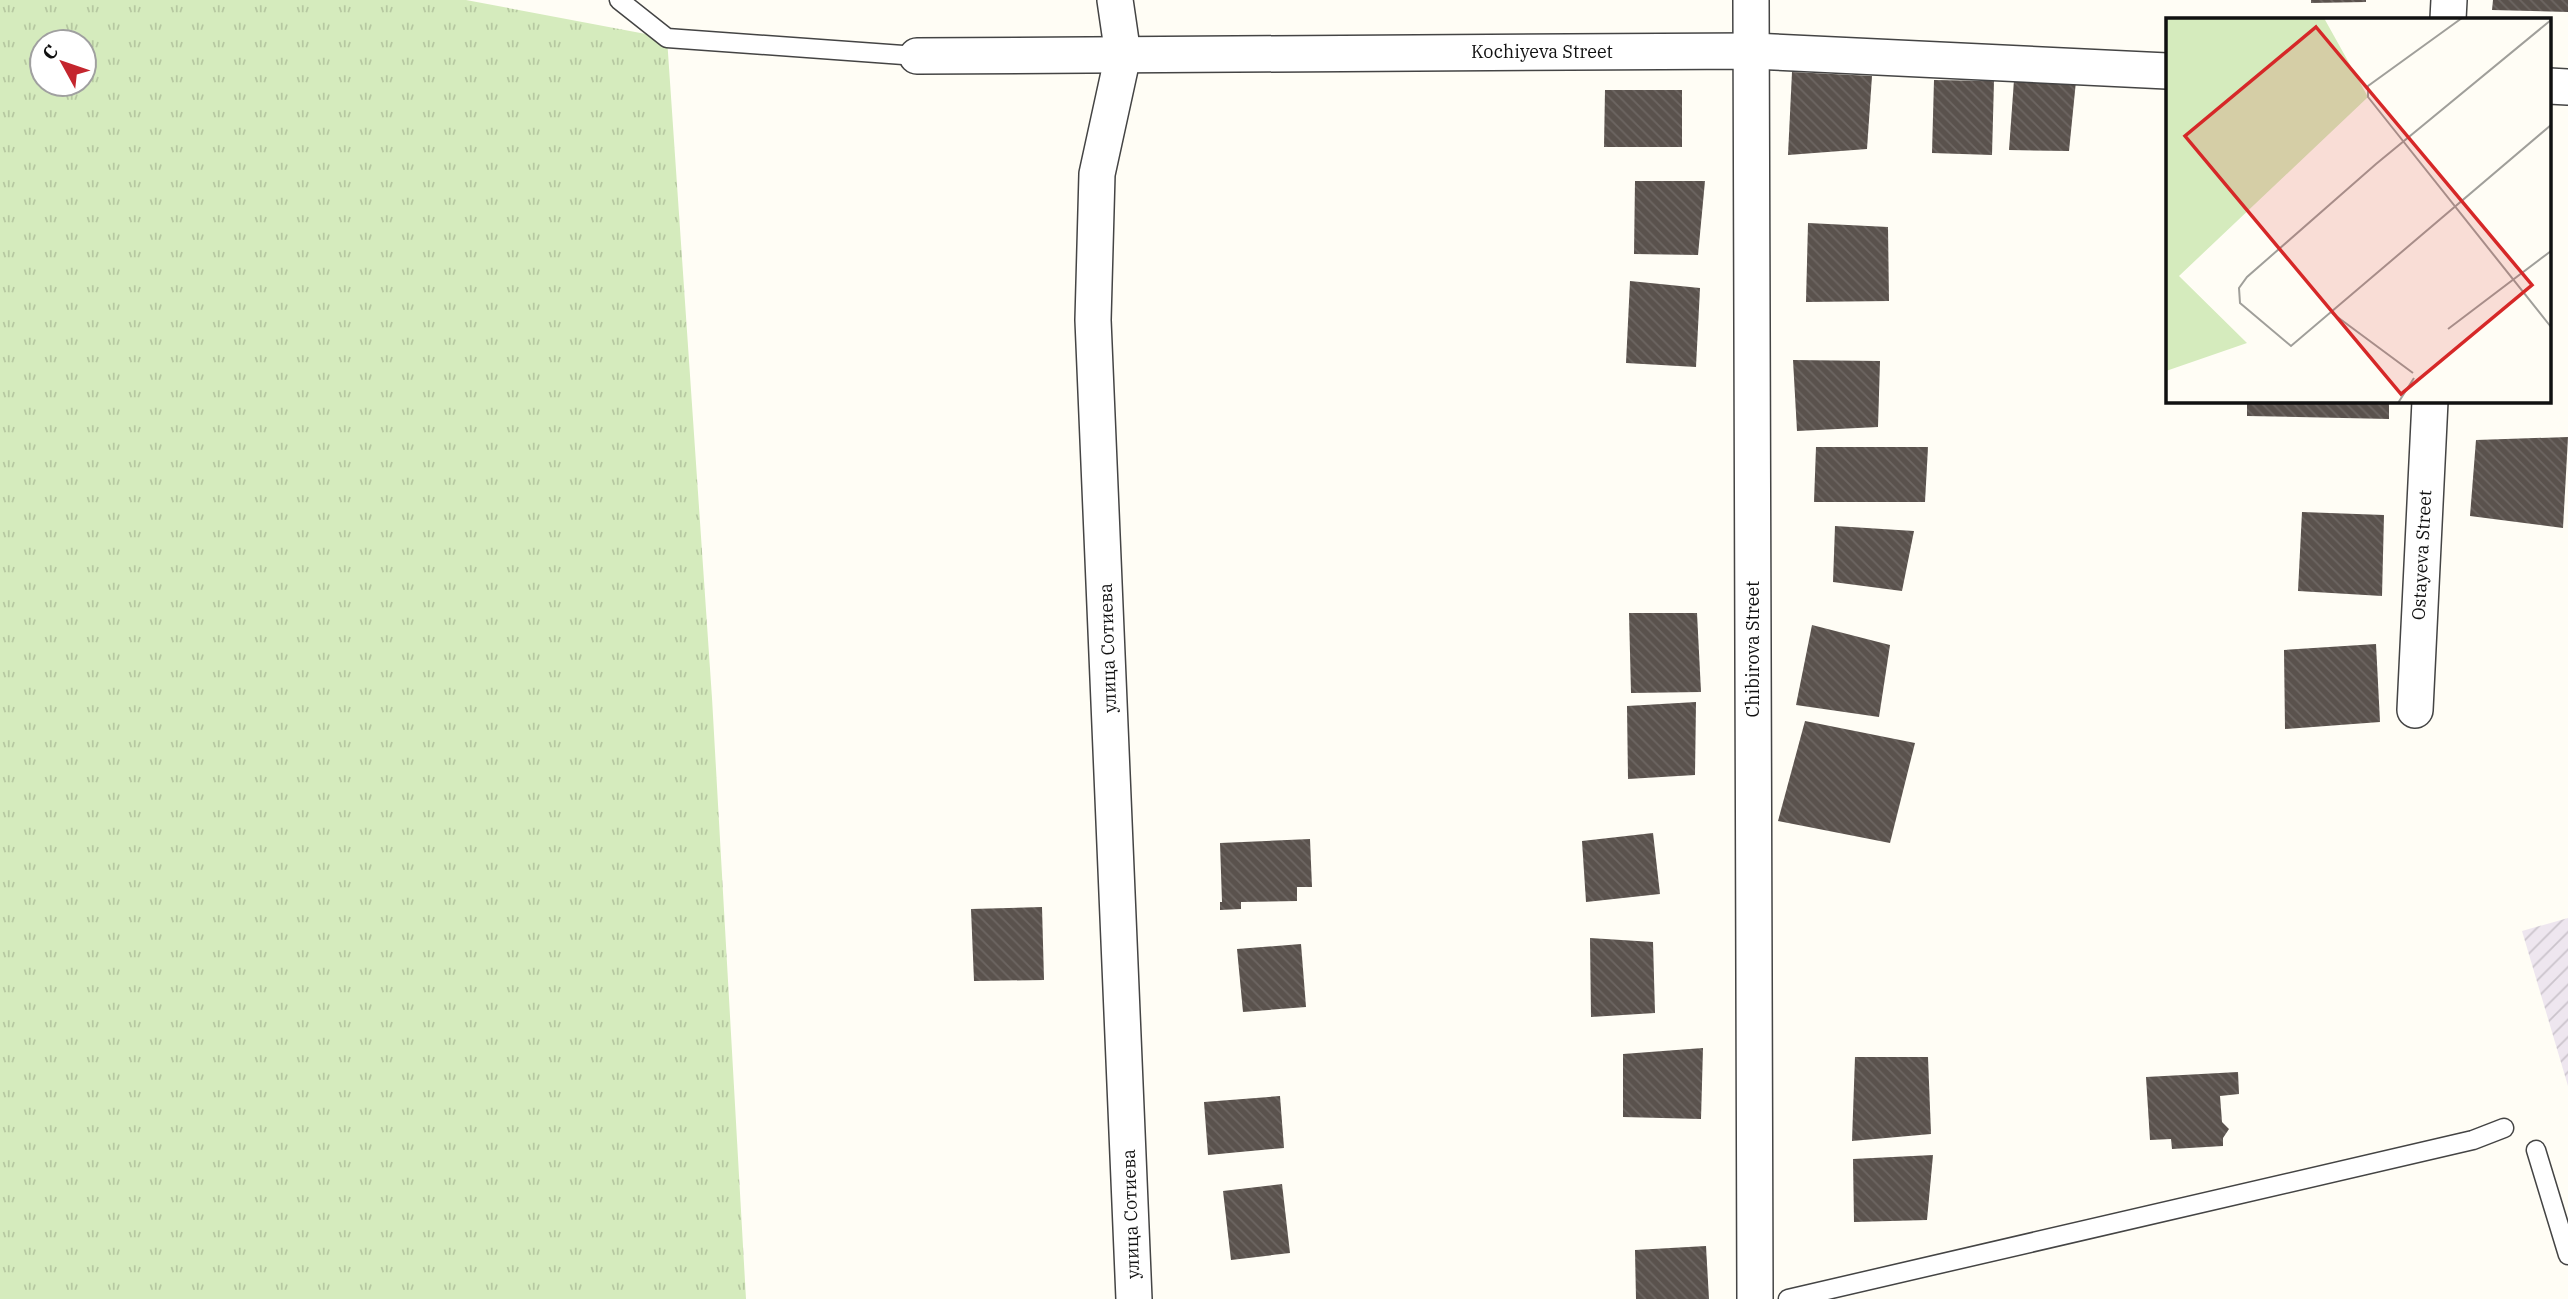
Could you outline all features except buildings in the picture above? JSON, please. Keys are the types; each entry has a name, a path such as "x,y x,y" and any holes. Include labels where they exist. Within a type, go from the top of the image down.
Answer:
{"street":[{"name":"улица Сотиева","path":"1115,0 1123,55 1097,174 1093,320 1134,1299"},
{"name":"Chibirova Street","path":"1751,0 1755,1299"},
{"path":"2448,18 2449,0"},
{"name":"Kochiyeva Street","path":"917,56 1752,51 2166,71"},
{"path":"2550,86 2568,87"},
{"name":"Ostayeva Street","path":"2415,710 2430,402"}],"lane":[{"path":"619,0 667,38 917,56"},
{"path":"1788,1299 2473,1140 2504,1128"},
{"path":"2536,1150 2568,1255"}],"shaded area":[{"path":"2568,918 2568,1086 2522,931"}],"green space":[{"path":"0,0 466,0 667,38 712,698 746,1299 0,1299"}]}
